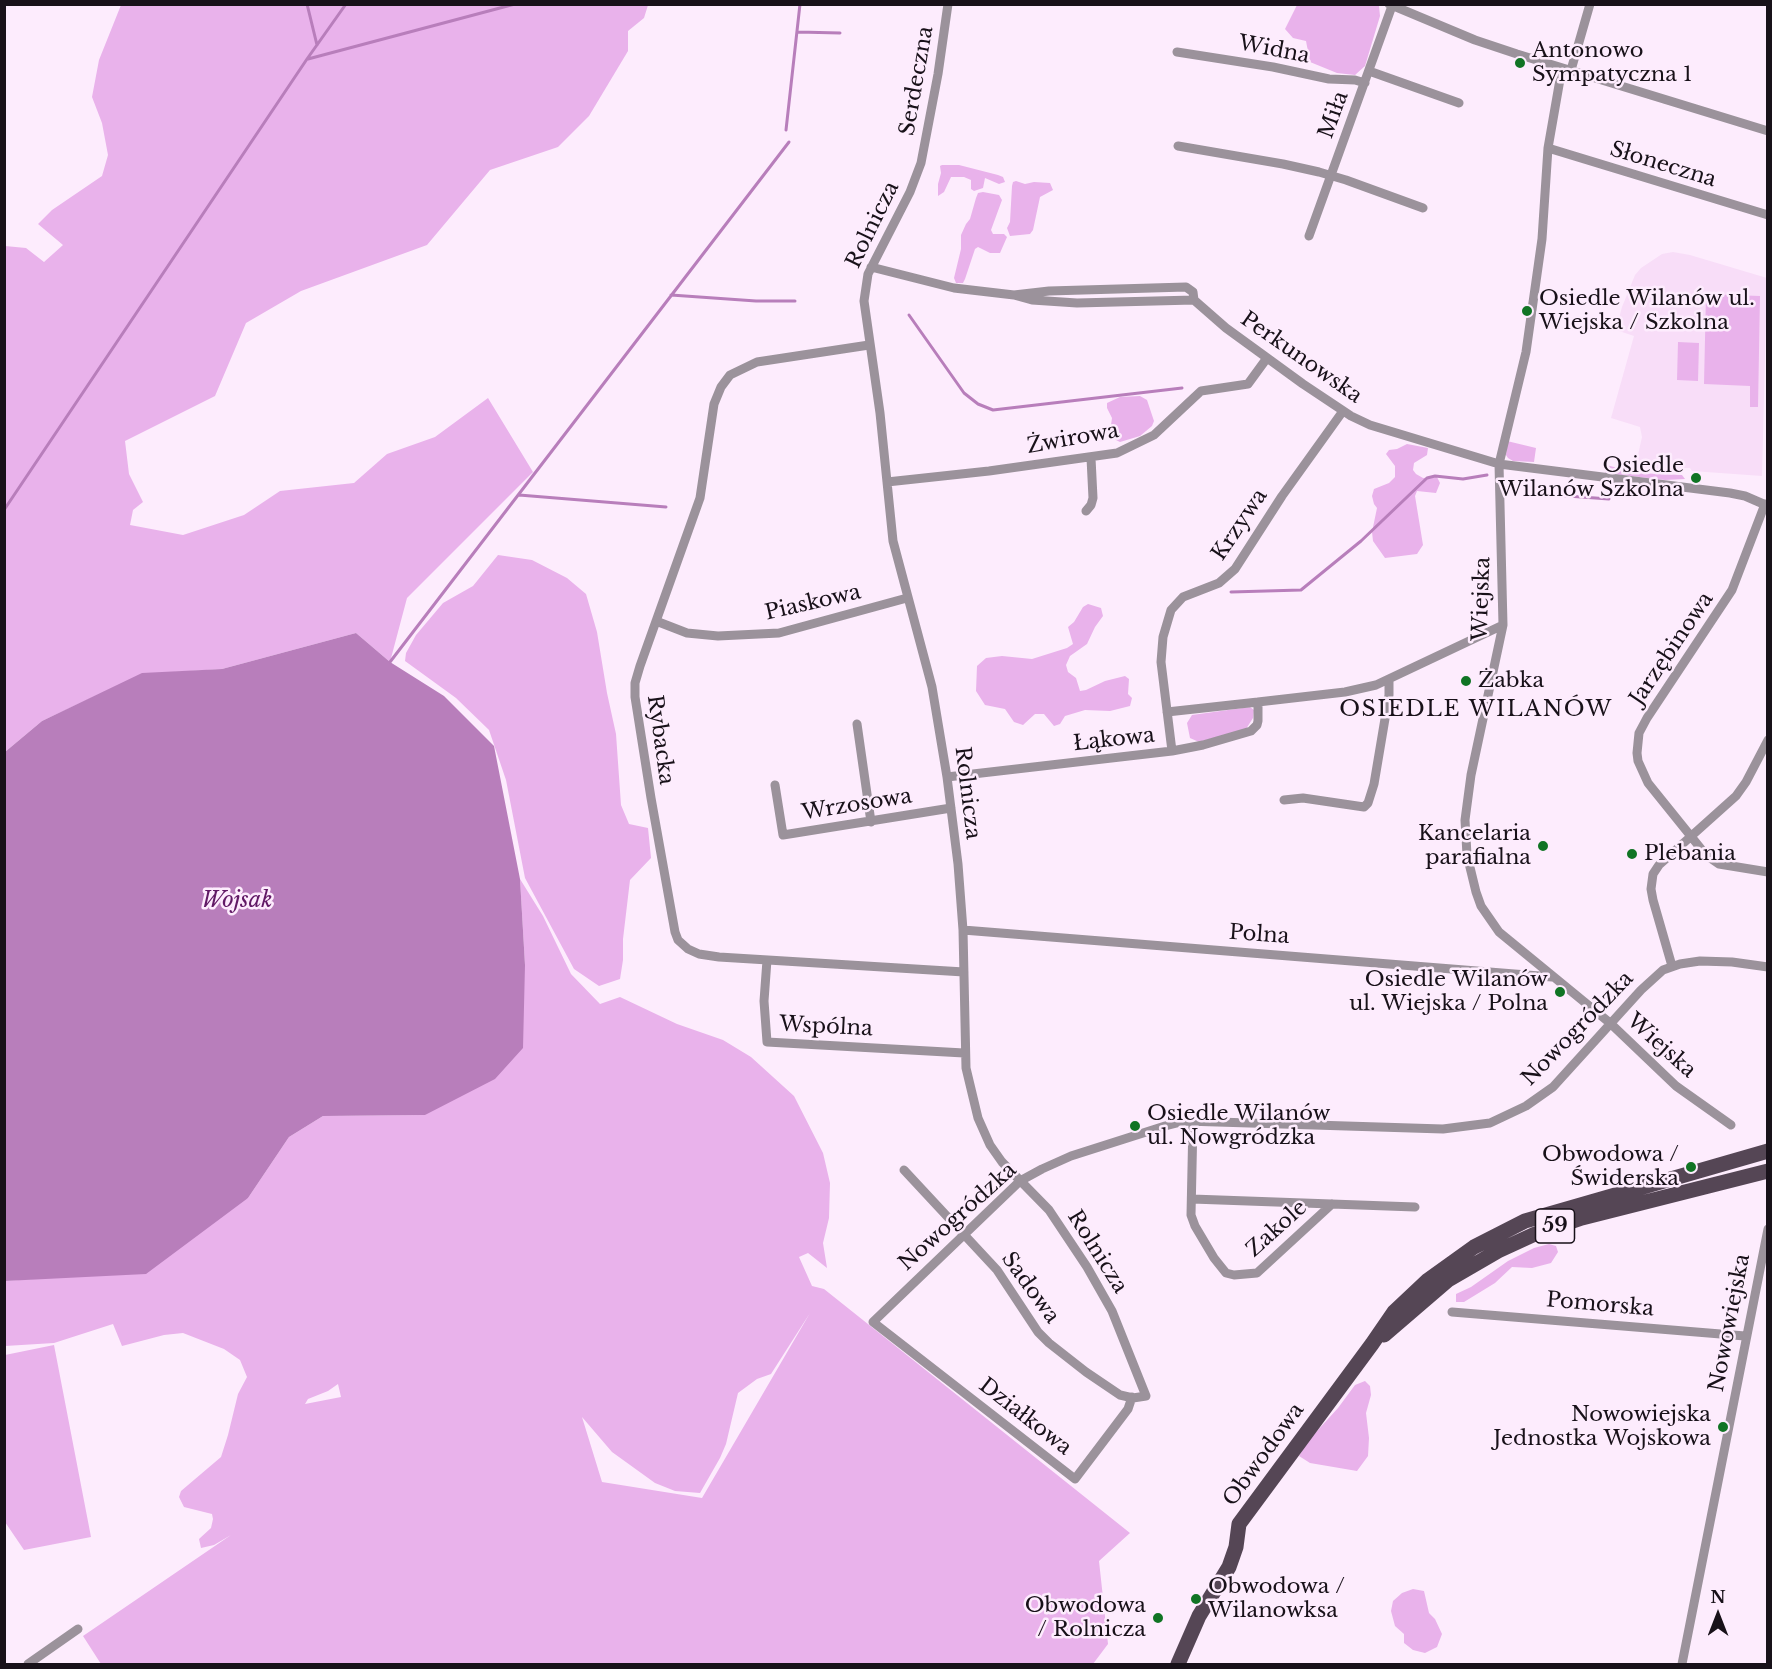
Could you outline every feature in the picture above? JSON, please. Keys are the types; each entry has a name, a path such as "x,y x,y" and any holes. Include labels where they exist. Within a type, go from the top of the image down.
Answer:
{"main road":[{"name":"Obwodowa","path":"1178,1665 1199,1616 1229,1567 1236,1547 1239,1524 1394,1312 1428,1280 1451,1262 1497,1234 1526,1221 1767,1151"},
{"name":"Obwodowa","path":"1372,1344 1448,1280 1498,1251 1534,1234 1582,1218 1767,1171"}],"street":[{"name":"Serdeczna","path":"921,163 938,74 948,4"},
{"name":"Wiejska","path":"1590,4 1567,69 1548,148 1542,239 1526,352 1499,464 1503,625 1471,775 1465,820 1467,855 1476,892 1493,925 1552,977 1610,1023 1676,1086 1731,1125"},
{"path":"1390,5 1475,40 1767,131"},
{"name":"Miła","path":"1309,236 1365,83 1390,5"},
{"name":"Widna","path":"1177,52 1273,67 1329,79 1355,80 1365,83"},
{"path":"1369,71 1459,103"},
{"path":"1178,146 1282,164 1331,176 1424,208"},
{"name":"Słoneczna","path":"1548,148 1767,215"},
{"name":"Rolnicza","path":"921,163 871,267 864,293 869,345 880,413 893,541 936,704 947,777 958,864 963,930 964,1053 968,1082 981,1126 994,1151 1058,1222 1103,1294 1120,1329 1146,1396"},
{"name":"Perkunowska","path":"871,267 954,288 1014,295 1177,286 1190,288 1194,300 1220,323 1343,411 1370,425 1499,464 1746,496 1766,505"},
{"name":"Rybacka","path":"869,345 757,362 730,375 721,387 714,404 700,498 635,683 635,697 675,932 678,940 688,949 699,954 719,957 964,972"},
{"name":"Żwirowa","path":"887,482 1117,453 1154,435 1201,391 1248,384 1268,358"},
{"name":"Krzywa","path":"1172,751 1161,652 1165,626 1171,610 1183,597 1219,583 1235,569 1282,496 1343,411"},
{"path":"1086,512 1091,505 1092,498 1091,458"},
{"name":"Jarzębinowa","path":"1766,505 1732,590 1647,718 1637,740 1637,757 1648,783 1706,855 1714,862 1726,866 1767,872"},
{"name":"Piaskowa","path":"656,621 687,633 732,636 779,633 907,598"},
{"name":"Łąkowa","path":"1167,712 1345,692 1389,680 1503,625"},
{"path":"1284,800 1303,798 1364,807 1368,803 1374,784 1389,695 1389,680"},
{"name":"Łąkowa","path":"947,777 1172,751 1203,745 1251,731 1258,721 1258,702"},
{"path":"857,724 871,822"},
{"path":"1767,740 1741,789 1727,805 1659,865 1652,880 1653,900 1672,966 1714,961 1767,968"},
{"name":"Wrzosowa","path":"775,785 783,835 951,808"},
{"name":"Polna","path":"963,930 1552,977"},
{"name":"Wspólna","path":"767,960 764,1001 766,1042 964,1053"},
{"name":"Nowogródzka","path":"873,1322 1020,1181 1042,1169 1098,1147 1175,1123 1193,1121 1443,1129 1478,1126 1504,1118 1543,1095 1564,1076 1654,977 1672,966"},
{"name":"Zakole","path":"1193,1121 1191,1215 1195,1226 1221,1269 1226,1273 1234,1275 1257,1273 1332,1204"},
{"name":"Sadowa","path":"904,1170 997,1270 1038,1332 1048,1343 1120,1395 1146,1396"},
{"path":"1192,1199 1415,1207"},
{"name":"Nowowiejska","path":"1682,1665 1767,1232"},
{"name":"Pomorska","path":"1452,1312 1745,1336"},
{"name":"Działkowa","path":"873,1322 1075,1479 1128,1409 1132,1397"},
{"path":"28,1665 78,1629"}],"shaded area":[{"path":"1375,4 1379,6 1380,16 1365,66 1355,75 1337,73 1310,62 1306,41 1293,38 1285,29 1297,5"},
{"path":"121,5 648,5 644,18 628,31 628,51 589,116 558,147 490,170 427,245 301,291 246,323 215,396 125,441 129,474 143,502 133,510 130,525 183,535 244,515 280,491 354,483 387,454 435,437 488,398 533,472 407,598 390,662 356,633 222,669 142,674 42,721 5,752 5,246 26,248 44,262 63,245 38,224 52,210 102,176 108,155 102,123 92,97 99,60"},
{"path":"959,165 998,175 1003,177 1005,182 999,184 985,178 983,188 974,191 971,189 971,180 964,177 951,177 944,192 938,196 940,166"},
{"path":"1016,181 1025,184 1050,183 1053,190 1040,197 1033,230 1030,234 1010,236 1007,228 1010,222 1012,186"},
{"path":"978,193 999,195 1002,200 991,230 993,234 1004,234 1007,237 1000,253 990,253 978,247 975,249 963,283 956,283 954,278 961,249 961,235 970,219"},
{"path":"1673,252 1767,278 1762,476 1692,471 1690,468 1679,468 1678,470 1635,468 1642,437 1640,427 1611,418 1634,336 1616,330 1622,307 1635,275 1641,268 1662,254"},
{"path":"1706,294 1760,296 1758,407 1750,407 1750,386 1704,384"},
{"path":"1678,342 1699,343 1698,381 1677,380"},
{"path":"1140,396 1147,400 1154,421 1152,426 1140,436 1120,442 1114,439 1110,432 1112,418 1107,403 1120,397"},
{"path":"1507,441 1536,448 1534,462 1513,461 1508,458 1506,455"},
{"path":"1407,444 1428,448 1427,455 1414,463 1413,470 1423,478 1437,477 1440,483 1436,493 1417,491 1415,496 1423,545 1417,554 1385,558 1373,541 1372,532 1377,508 1372,496 1374,489 1389,483 1395,477 1395,466 1386,454 1389,450"},
{"path":"1606,465 1638,473 1682,475 1685,479 1665,480 1605,473"},
{"path":"498,555 532,560 567,578 586,594 597,632 616,734 621,805 629,824 648,828 651,858 630,880 620,979 599,986 574,969 525,878 506,780 489,730 456,698 405,661 406,653 416,635 443,603 473,586"},
{"path":"1088,604 1101,608 1103,616 1087,644 1070,656 1066,665 1068,672 1076,678 1080,691 1125,676 1129,679 1128,694 1132,698 1130,706 1110,711 1085,710 1065,716 1060,724 1054,726 1044,714 1035,714 1023,725 1014,722 1005,709 985,705 976,691 977,666 986,658 1002,656 1032,659 1067,648 1073,644 1068,627 1083,607"},
{"path":"1250,707 1254,710 1253,718 1246,729 1199,742 1190,738 1187,723 1192,715"},
{"path":"520,879 543,916 571,974 600,1004 620,997 677,1024 723,1040 751,1057 794,1096 823,1153 830,1183 829,1218 823,1243 827,1268 808,1253 799,1257 812,1286 824,1289 1130,1533 1099,1561 1108,1644 1093,1664 101,1664 83,1636 231,1535 214,1545 201,1548 199,1539 211,1528 212,1514 184,1507 179,1497 181,1491 221,1457 238,1394 247,1377 240,1360 224,1349 183,1333 164,1335 122,1346 113,1324 54,1343 5,1346 5,1281 47,1278 248,1198 289,1137 323,1116 425,1115 525,965","holes":["810,1313 702,1498 602,1482 582,1417 612,1452 655,1483 675,1491 700,1493 726,1444 738,1393 757,1379 771,1374","338,1384 341,1397 305,1404 308,1399"]},
{"path":"1549,1244 1556,1246 1558,1252 1551,1263 1532,1268 1512,1267 1495,1283 1464,1302 1456,1302 1456,1294 1471,1287 1508,1261 1534,1248"},
{"path":"54,1345 91,1537 24,1550 5,1522 5,1355"},
{"path":"1365,1381 1370,1386 1371,1395 1366,1413 1369,1438 1368,1456 1357,1471 1310,1463 1299,1456 1307,1442 1338,1408 1355,1385"},
{"path":"1413,1589 1424,1591 1429,1613 1435,1619 1442,1634 1437,1647 1425,1653 1413,1650 1404,1643 1404,1634 1395,1626 1391,1611 1393,1601 1402,1593"}],"water":[{"name":"Wojsak","path":"356,633 390,662 444,696 494,746 520,879 525,965 523,1048 495,1079 425,1115 323,1116 289,1137 248,1198 146,1274 5,1281 5,752 42,721 142,673 222,669"}],"waterway":[{"path":"307,4 317,45"},
{"path":"4,510 346,4"},
{"path":"308,59 515,4"},
{"path":"786,130 800,4"},
{"path":"798,32 840,33"},
{"path":"390,662 789,142"},
{"path":"671,295 756,301 795,301"},
{"path":"909,315 964,393 978,404 993,410 1182,388"},
{"path":"1231,592 1301,590 1361,541 1427,478 1435,476 1463,479 1487,475"},
{"path":"1526,493 1609,499"},
{"path":"519,495 666,507"}],"place":[{"name":"Antonowo Sympatyczna 1","path":"1520,63"},
{"name":"Osiedle Wilanów ul. Wiejska / Szkolna","path":"1527,311"},
{"name":"Osiedle Wilanów Szkolna","path":"1696,478"},
{"name":"Żabka","path":"1466,681"},
{"name":"Kancelaria parafialna","path":"1543,846"},
{"name":"Plebania","path":"1632,854"},
{"name":"Osiedle Wilanów ul. Wiejska / Polna","path":"1560,992"},
{"name":"Osiedle Wilanów ul. Nowgródzka","path":"1135,1126"},
{"name":"Obwodowa / Świderska","path":"1691,1167"},
{"name":"Nowowiejska Jednostka Wojskowa","path":"1723,1427"},
{"name":"Obwodowa / Wilanowksa","path":"1196,1599"},
{"name":"Obwodowa / Rolnicza","path":"1158,1618"}],"district":[{"name":"OSIEDLE WILANÓW","path":"1476,710"}]}
